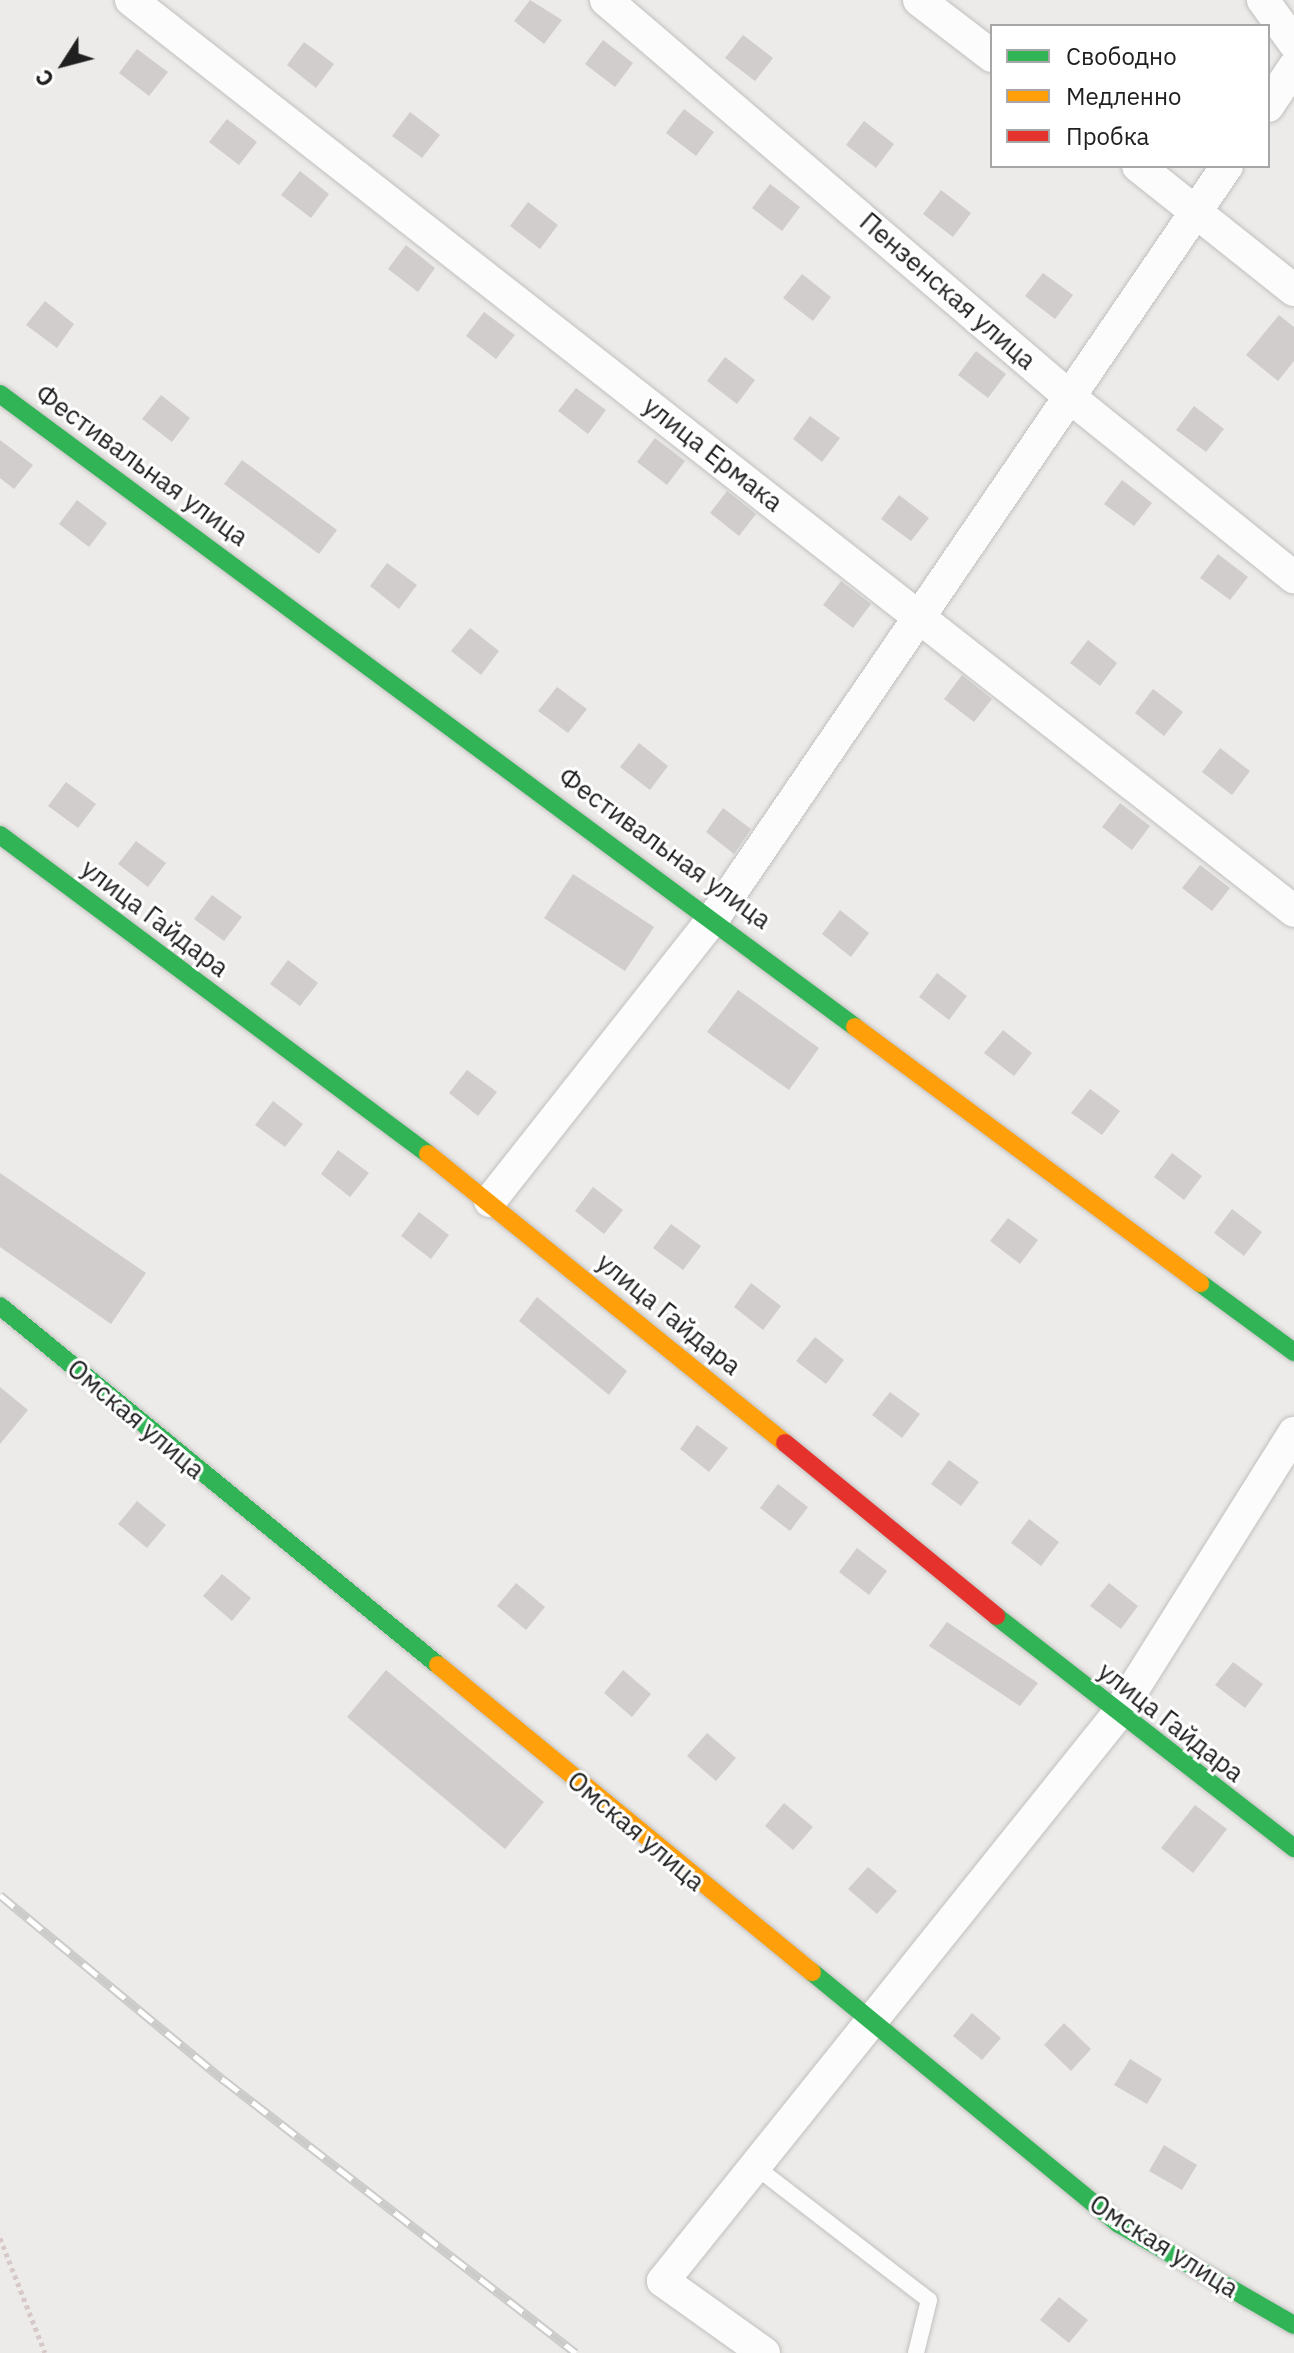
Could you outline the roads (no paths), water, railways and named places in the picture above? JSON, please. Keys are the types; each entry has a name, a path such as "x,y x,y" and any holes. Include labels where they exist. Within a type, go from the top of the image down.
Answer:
{"street":[{"name":"улица Ермака","path":"131,0 1294,911"},
{"name":"Пензенская улица","path":"606,0 1071,398 1294,577"},
{"path":"919,0 990,54"},
{"path":"1263,0 1294,43"},
{"path":"1270,103 1294,67"},
{"path":"1141,168 1294,290"},
{"path":"490,1201 715,916 1226,168"},
{"name":"Фестивальная улица","path":"0,394 715,916 1294,1352"},
{"name":"улица Гайдара","path":"0,835 490,1201 1117,1715 1294,1848"},
{"name":"Омская улица","path":"0,1306 871,2026 1119,2224 1294,2325"},
{"path":"764,2353 663,2281 871,2026 1117,1715 1294,1433"}],"lane":[{"path":"756,2167 929,2300 916,2353"}],"railway":[{"path":"0,1895 224,2080 576,2353"}]}
